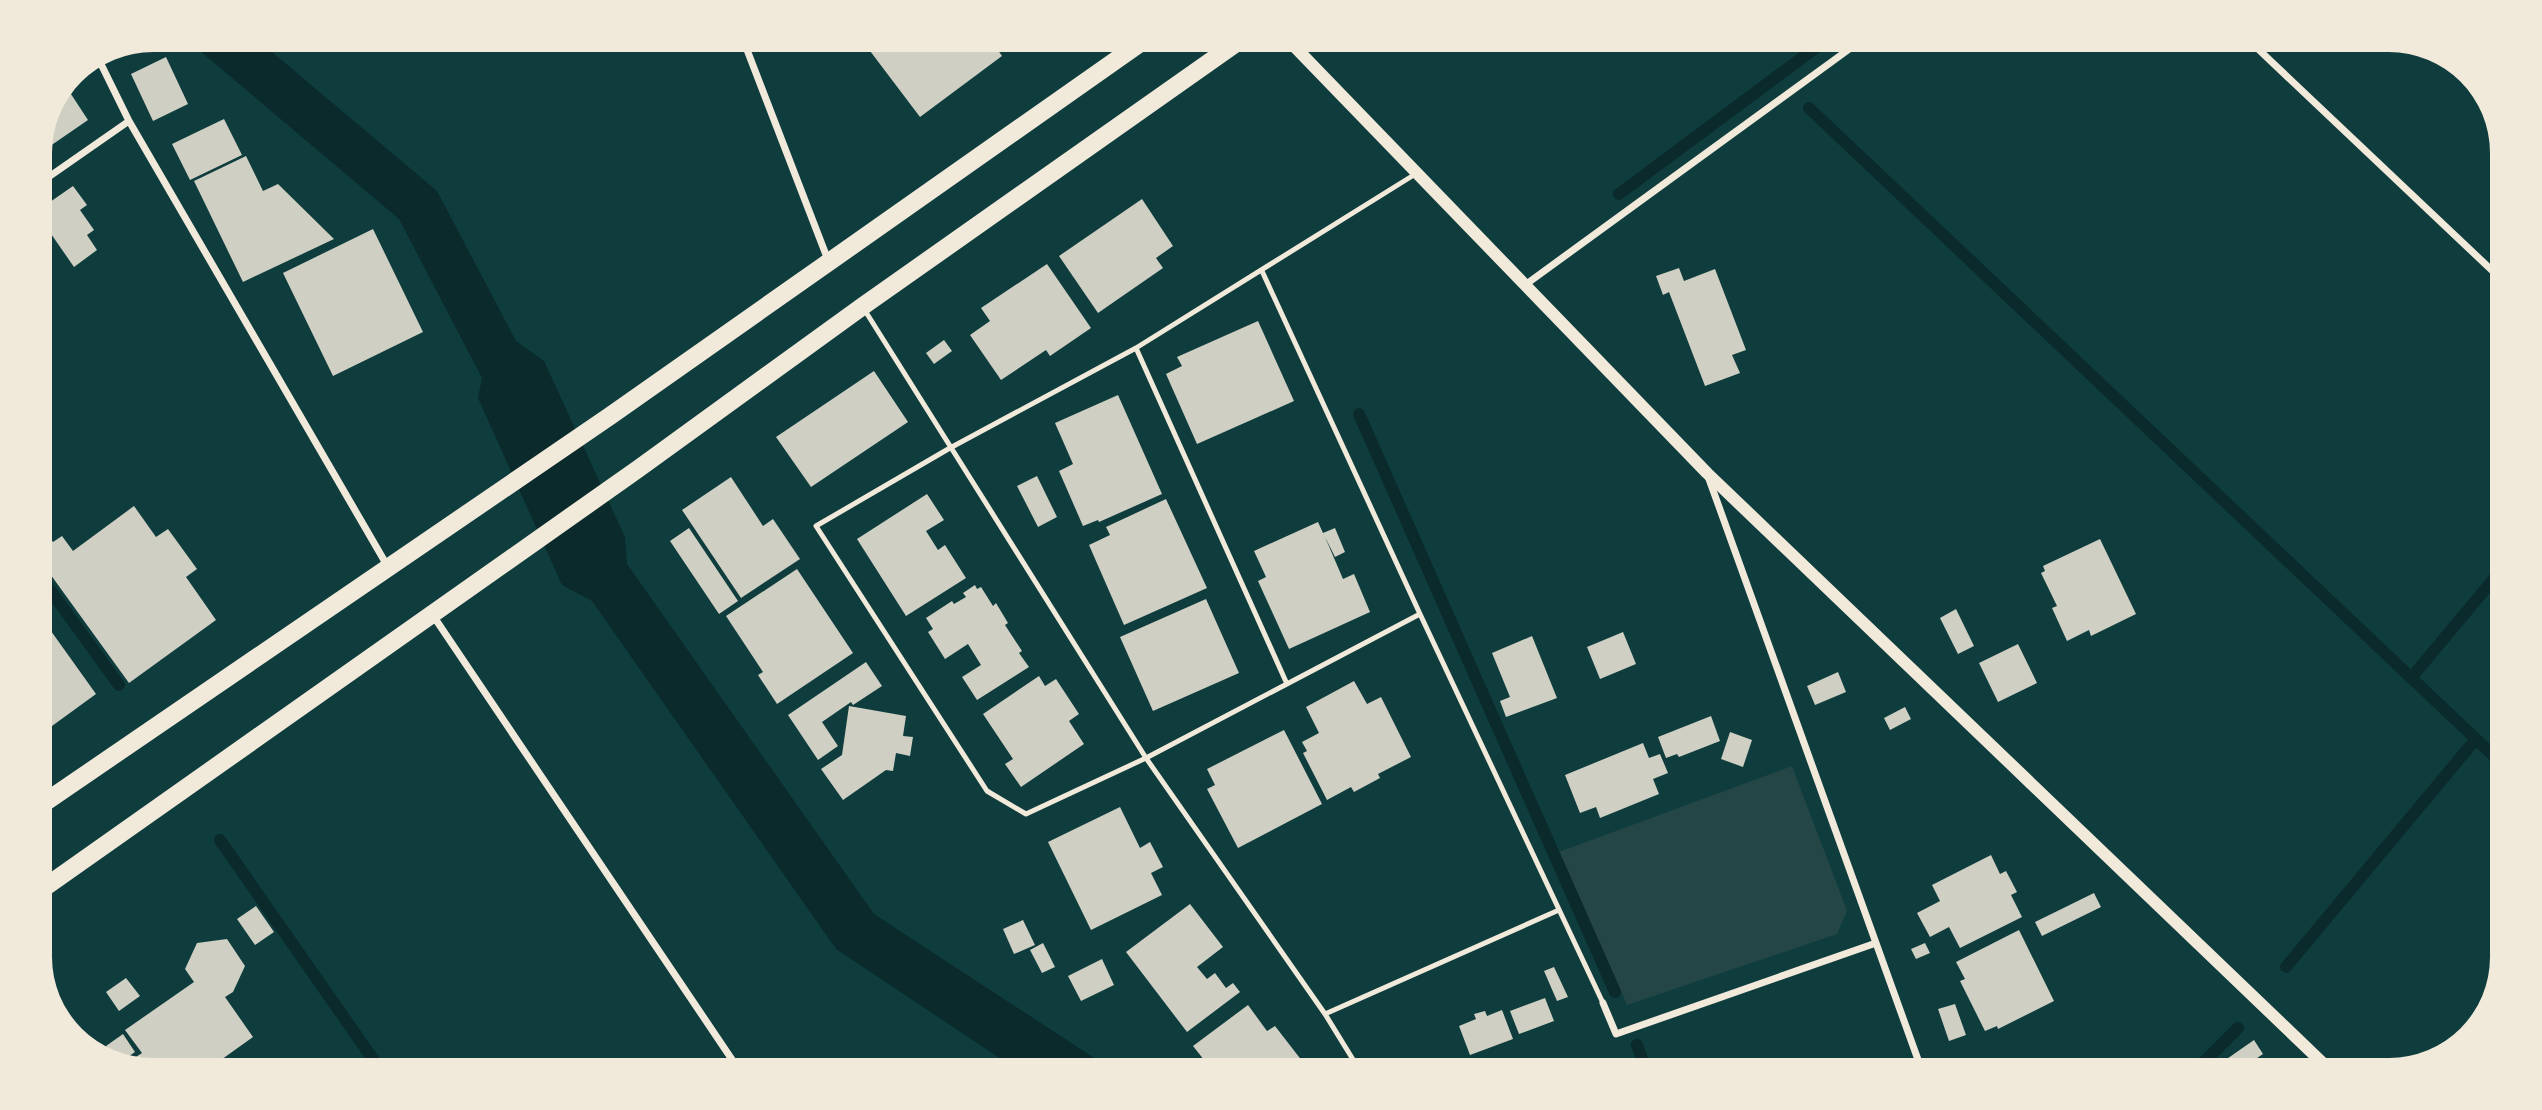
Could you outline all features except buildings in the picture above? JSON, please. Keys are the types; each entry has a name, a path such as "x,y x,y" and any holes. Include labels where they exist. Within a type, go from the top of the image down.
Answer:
{"main road":[{"path":"53,797 610,416 1126,53"},
{"path":"53,882 638,470 863,306 1222,53"}],"street":[{"path":"748,53 829,262"},
{"path":"1301,53 1707,473 2317,1058"},
{"path":"1525,285 1844,53"},
{"path":"2262,53 2489,268"},
{"path":"102,66 130,121 388,567"},
{"path":"53,174 130,121"},
{"path":"1707,473 1917,1058"},
{"path":"432,614 731,1058"},
{"path":"1603,1003 1616,1034 1876,943"}],"lane":[{"path":"1417,173 1136,348 950,448 816,526 987,791 1026,814 1146,758 1420,614"},
{"path":"1262,271 1603,1003"},
{"path":"863,306 1146,758 1325,1014 1352,1058"},
{"path":"1136,348 1287,684"},
{"path":"1325,1014 1559,910"}],"shaded area":[{"path":"202,53 273,53 437,191 516,341 544,361 625,537 627,564 874,914 1094,1058 1000,1058 836,949 592,601 562,585 478,398 482,378 399,219"},
{"path":"1792,766 1847,911 1837,934 1627,1005 1559,852"}],"waterway":[{"path":"1619,194 1809,53"},
{"path":"1809,108 2490,752"},
{"path":"1359,414 1615,992"},
{"path":"2411,678 2490,584"},
{"path":"53,594 119,685"},
{"path":"2286,967 2476,739"},
{"path":"220,840 372,1058"},
{"path":"2208,1058 2238,1028"},
{"path":"1637,1045 1642,1058"}]}
